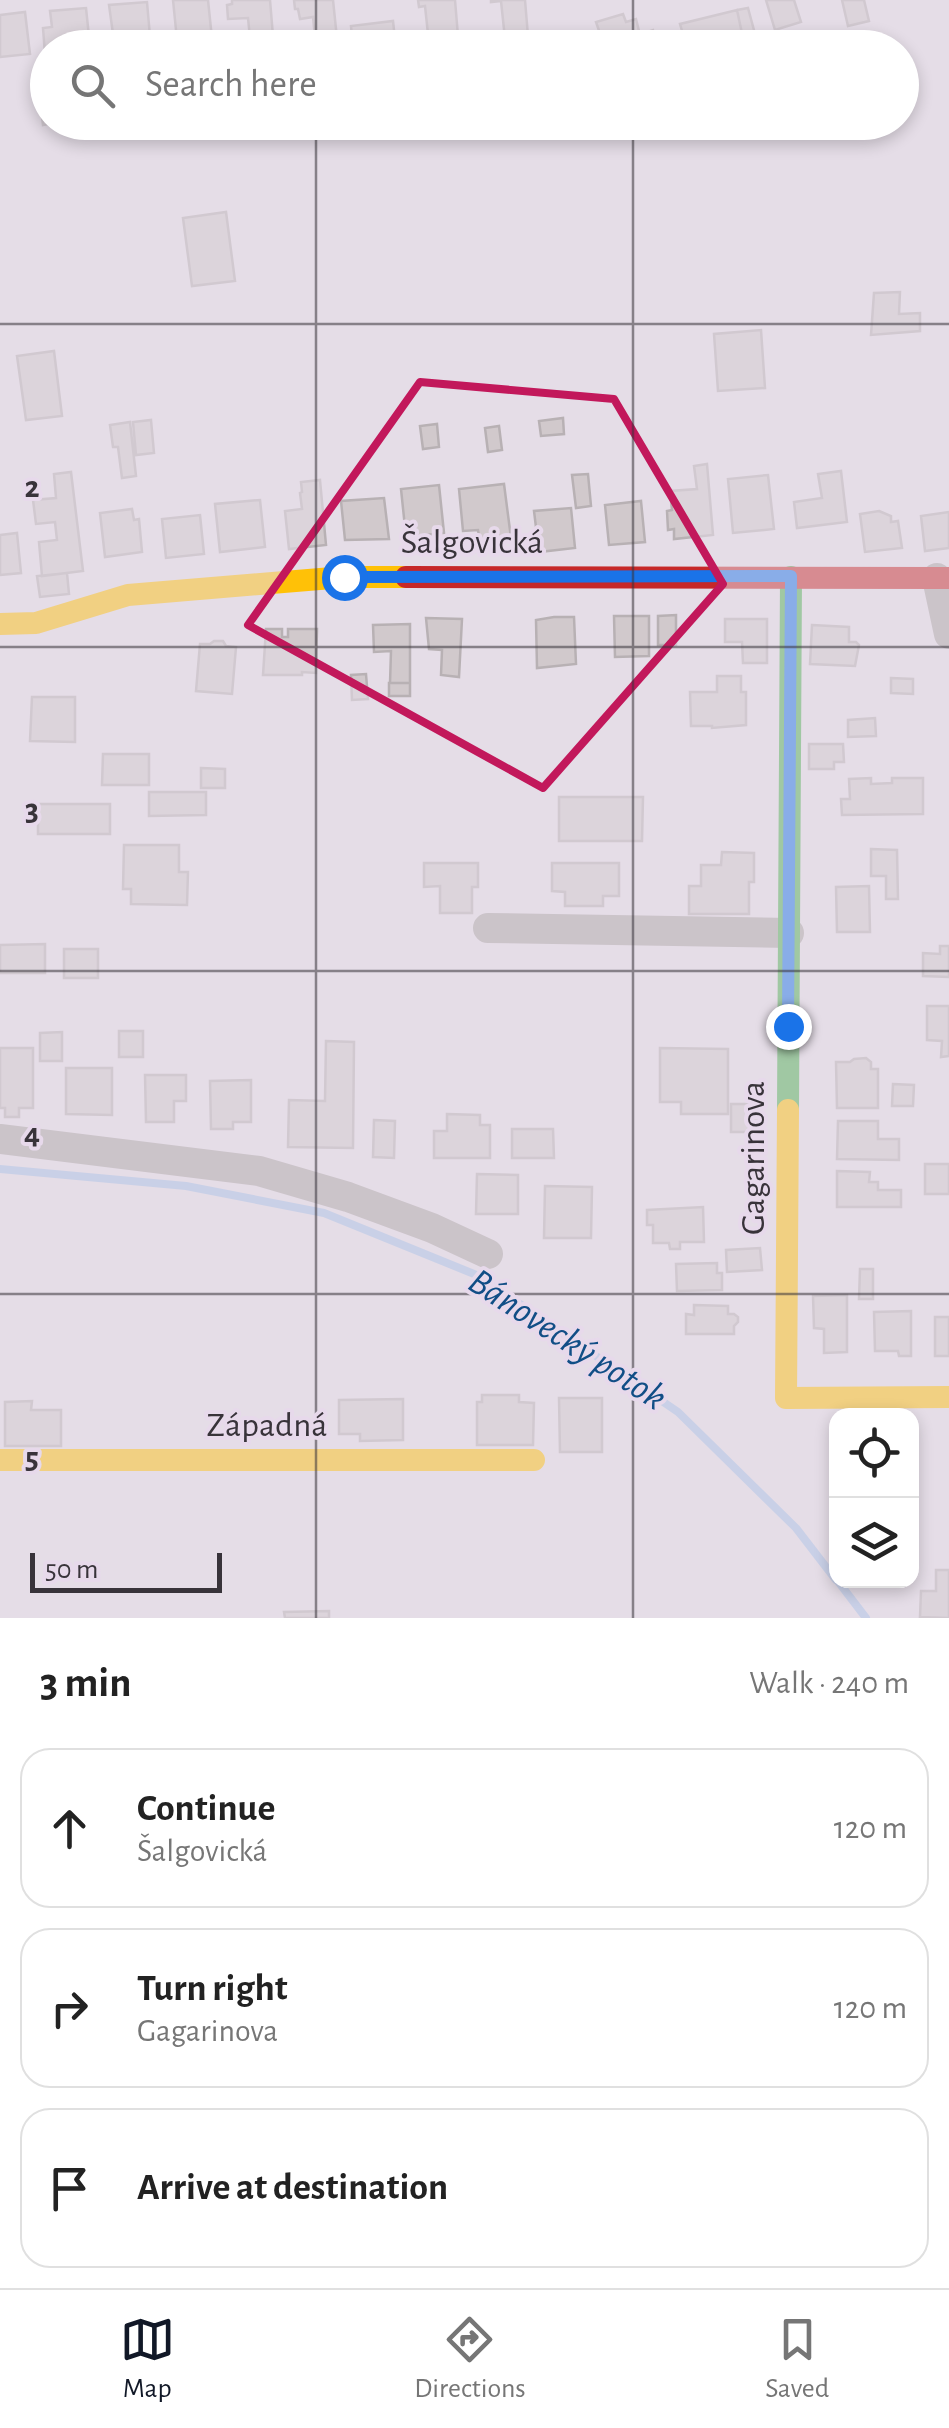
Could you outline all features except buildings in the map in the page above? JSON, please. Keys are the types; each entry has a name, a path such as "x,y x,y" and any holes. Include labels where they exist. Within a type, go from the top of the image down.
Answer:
{"street":[{"name":"Gagarinova","path":"791,576 786,1398 949,1398"},
{"name":"Šalgovická","path":"0,624 36,622 128,595 344,577 943,578"},
{"path":"943,578 949,634"},
{"path":"488,928 789,933"},
{"path":"0,1139 259,1171 348,1197 488,1254"},
{"name":"Západná","path":"0,1460 534,1460"}],"highlighted area":[{"path":"420,382 614,399 723,584 543,788 248,625"}],"waterway":[{"name":"Bánovecký potok","path":"0,1169 186,1186 324,1213 479,1276 678,1412 796,1528 829,1571"},
{"name":"Bánovecký potok","path":"843,1588 866,1618"}],"traffic: fast":[{"path":"788,1110 791,577"}],"traffic: slow":[{"path":"0,624 36,623 128,595 344,577 406,577"},
{"path":"788,1110 786,1398 949,1397"},
{"path":"0,1460 534,1460"}],"traffic: jam":[{"path":"406,577 949,578"}],"route":[{"path":"344,577 791,576 788,1026"}]}
